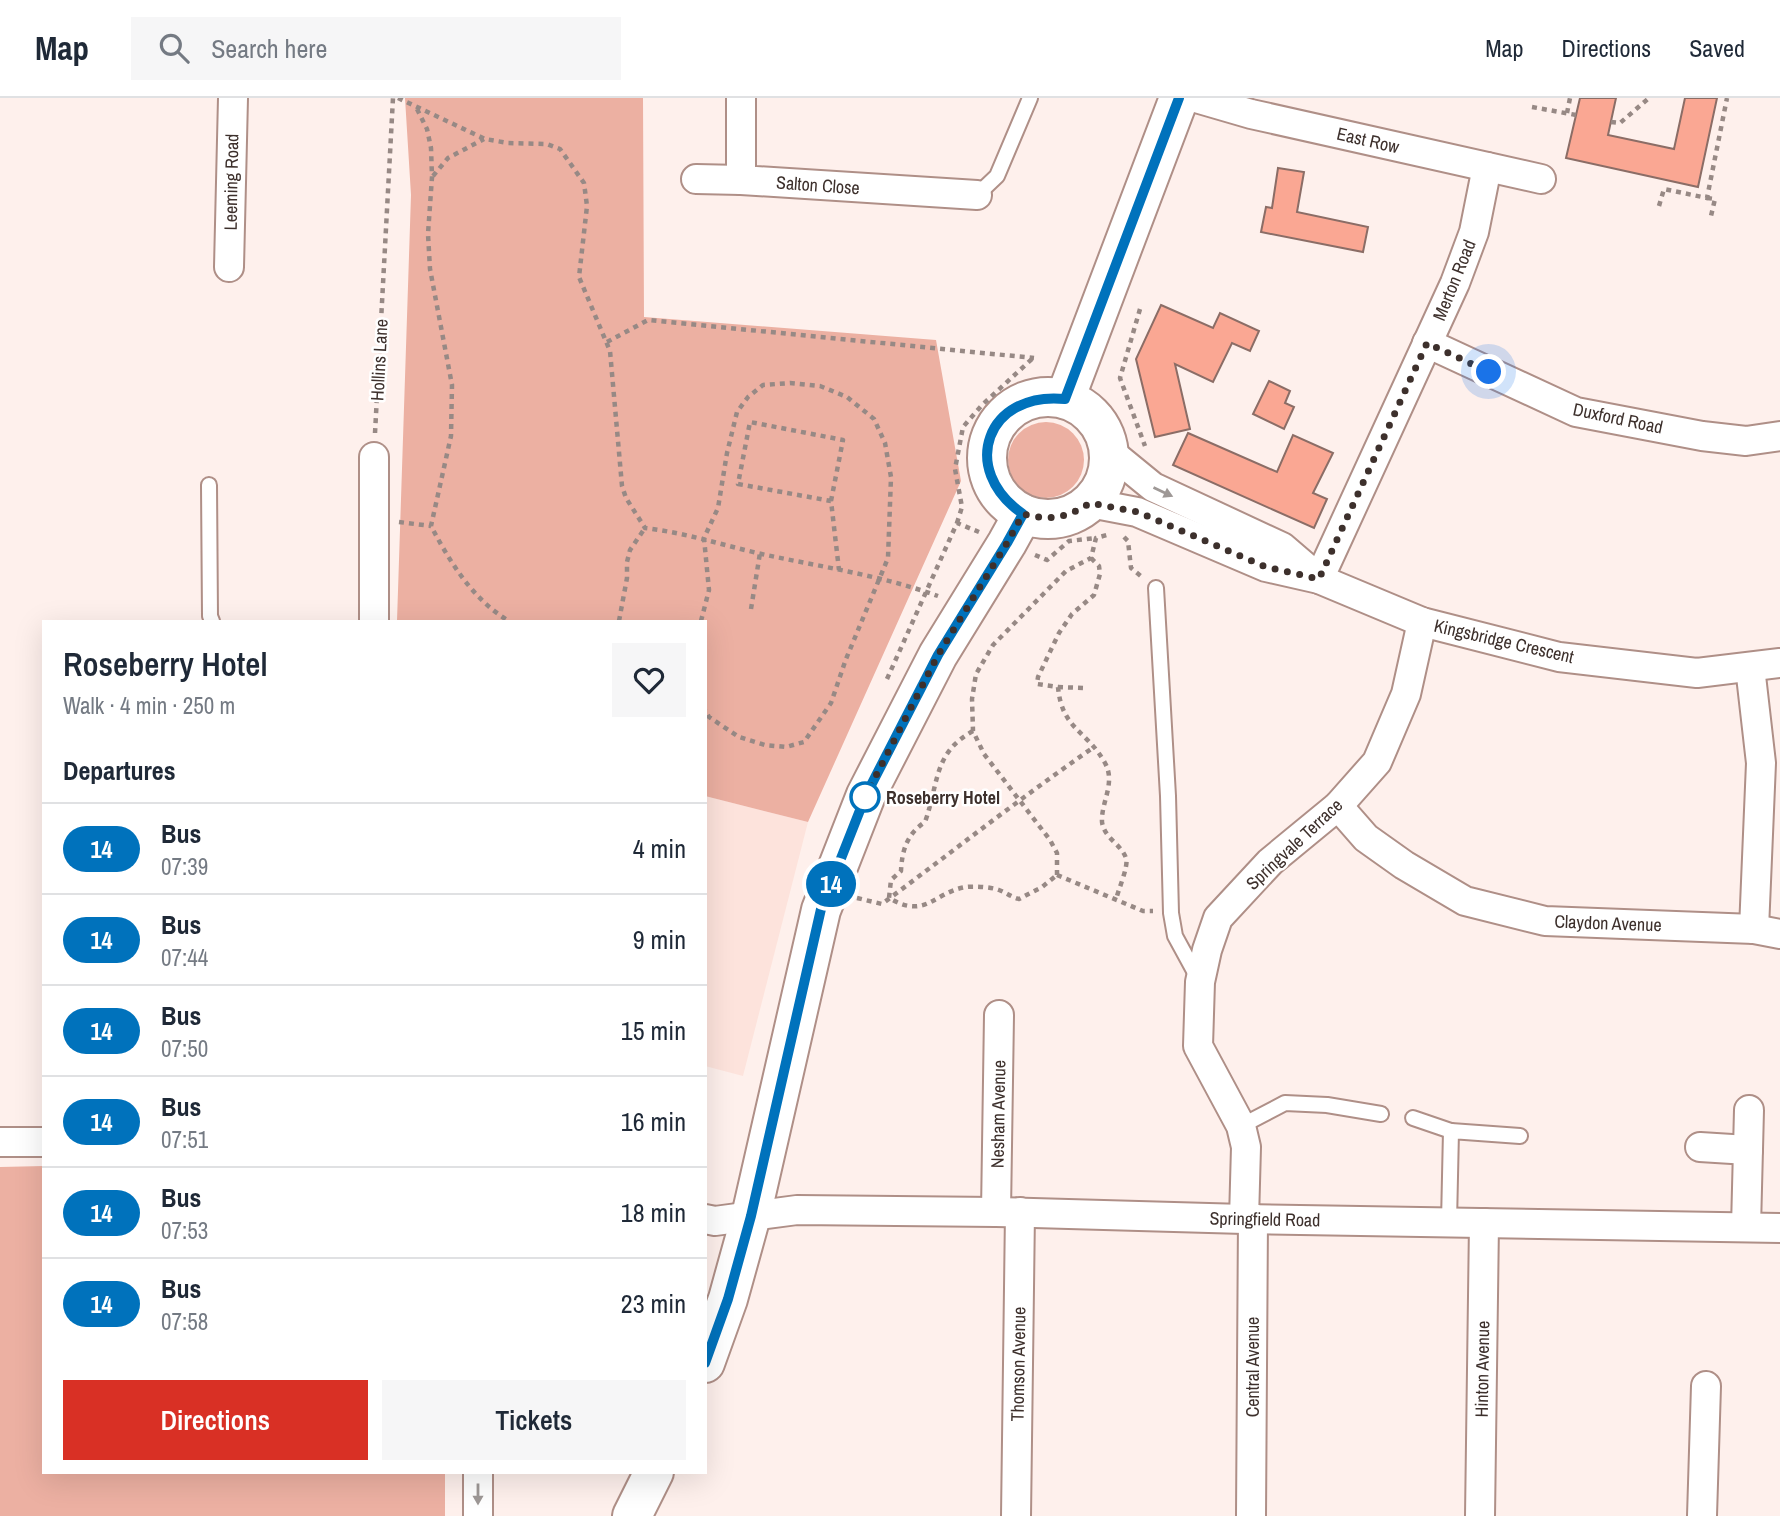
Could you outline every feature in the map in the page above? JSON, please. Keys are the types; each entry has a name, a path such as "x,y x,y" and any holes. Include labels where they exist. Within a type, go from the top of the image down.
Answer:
{"main road":[{"path":"1065,399 1179,98"},
{"path":"1045,397 1065,399 1081,407 1095,419 1104,434 1109,451 1108,470 1101,488 1090,503 1075,513 1040,519 1023,514 1006,502 994,486 987,467 988,446 995,427 1008,412 1025,401 1045,397"},
{"path":"707,1357 728,1299 751,1216 821,909 866,795 938,655 1023,514"},
{"path":"632,1516 653,1474"}],"street":[{"name":"Leeming Road","path":"229,267 233,98"},
{"path":"741,98 741,180"},
{"name":"East Row","path":"1196,98 1251,114 1541,179"},
{"name":"Merton Road","path":"1319,579 1455,283 1474,232 1487,167"},
{"name":"Salton Close","path":"696,180 741,180 977,195"},
{"name":"Duxford Road","path":"1427,343 1576,412 1702,436 1746,441 1780,436"},
{"name":"Kingsbridge Crescent","path":"1109,451 1153,487 1282,547 1319,579"},
{"path":"374,457 374,620"},
{"name":"Kingsbridge Crescent","path":"1090,503 1138,512 1266,567 1319,579 1422,622 1559,657 1698,673 1780,663"},
{"name":"Springvale Terrace","path":"1236,1117 1198,1046 1200,982 1218,918 1270,862 1338,806 1377,762 1406,694 1422,622"},
{"name":"Claydon Avenue","path":"1338,806 1366,838 1404,865 1465,901 1545,921 1767,932 1761,763 1750,667"},
{"name":"Nesham Avenue","path":"999,1016 1008,1212"},
{"path":"1746,1227 1749,1110"},
{"name":"Central Avenue","path":"1236,1117 1245,1147 1248,1218 1251,1516"},
{"path":"0,1142 42,1142"},
{"path":"1700,1147 1748,1150"},
{"name":"Springfield Road","path":"707,1219 715,1221 797,1210 1780,1228"},
{"name":"Thomson Avenue","path":"1008,1212 1016,1516"},
{"name":"Hinton Avenue","path":"1480,1516 1484,1223"},
{"path":"1702,1516 1706,1386"},
{"path":"478,1474 478,1516"}],"lane":[{"path":"977,195 997,176 1030,98"},
{"path":"209,485 212,620"},
{"path":"1156,588 1168,796 1171,913 1175,936 1200,982"},
{"path":"1236,1117 1285,1103 1327,1105 1381,1114"},
{"path":"1413,1118 1451,1132 1520,1136"},
{"path":"1450,1222 1451,1132"}],"path":[{"path":"396,98 485,139 508,143 547,144 560,149 584,183 587,206 579,277 610,351 622,486 626,498 645,528 704,538 879,579 925,591 967,607"},
{"name":"Hollins Lane","path":"374,457 396,98"},
{"path":"1567,113 1570,98"},
{"path":"1611,122 1620,124 1649,98"},
{"path":"1707,198 1727,98"},
{"path":"1531,107 1576,115"},
{"path":"417,108 427,129 432,177 428,234 430,269 452,385 451,436 431,526 470,587 486,606 507,620"},
{"path":"432,177 448,158 485,139"},
{"path":"1660,206 1664,189 1715,199 1711,216"},
{"path":"1139,476 1150,461 1120,378 1140,309"},
{"path":"607,342 648,320 1034,358 982,405 963,427 955,469 962,507 957,523"},
{"path":"701,620 709,590 704,538 718,508 737,412 748,397 763,385 790,383 820,386 847,397 874,419 884,443 891,477 888,558 831,703 804,742 786,747 765,745 738,737 707,714"},
{"path":"831,501 738,484 750,422 843,440 831,501 839,570"},
{"path":"620,620 630,550 645,528"},
{"path":"1057,875 1057,853 1050,840 984,754 973,731 972,699 976,674 993,645 1066,571 1091,558 1096,538 1118,532 1128,541 1131,568 1156,588"},
{"path":"751,609 760,553"},
{"path":"1084,688 1037,684 1059,632 1072,614 1094,595 1100,574 1098,566 1091,558"},
{"path":"613,620 619,614"},
{"path":"1058,687 1059,702 1066,719 1094,747 1107,766 1109,780 1102,821 1106,832 1126,857 1127,868 1116,900"},
{"path":"889,898 891,880 901,871 902,852 907,841 913,830 925,822 942,759 960,738 973,731"},
{"path":"828,892 882,904 972,838 1018,799 1094,747"},
{"path":"889,898 903,906 929,905 954,891 968,887 999,890 1019,899 1035,892 1057,875"},
{"path":"1057,875 1143,911 1171,913"}],"shaded area":[{"path":"405,98 643,98 644,317 936,340 961,481 808,822 707,797 707,620 397,620 411,195"},
{"path":"1046,422 1061,425 1073,433 1081,445 1084,460 1081,475 1073,487 1061,495 1046,498 1031,495 1019,487 1011,475 1008,460 1011,445 1019,433 1031,425"},
{"path":"707,797 808,822 743,1076 707,1067"},
{"path":"42,1166 42,1474 445,1474 445,1516 0,1516 0,1167"}],"building":[{"path":"1580,98 1616,98 1608,135 1674,149 1685,98 1717,98 1698,187 1566,158"},
{"path":"1278,168 1304,172 1297,212 1368,227 1363,252 1261,232 1266,207 1272,208"},
{"path":"1161,305 1213,328 1220,313 1259,331 1250,351 1232,343 1213,382 1175,364 1190,429 1155,437 1136,359"},
{"path":"1269,381 1290,391 1285,403 1294,407 1284,429 1253,414"},
{"path":"1188,433 1277,472 1293,435 1333,453 1313,493 1327,499 1314,528 1173,465"}],"bus line":[{"name":"14","path":"707,1359 728,1299 751,1216 821,909 866,795 938,655 1023,514 1006,502 994,486 987,467 988,446 995,427 1008,412 1025,401 1045,397 1065,399 1179,98"}],"place":[{"name":"Roseberry Hotel","path":"865,797"}],"route":[{"path":"865,797 938,655 1023,514 1040,519 1058,518 1075,513 1090,503 1138,512 1266,567 1319,579 1427,343 1489,372"}]}
